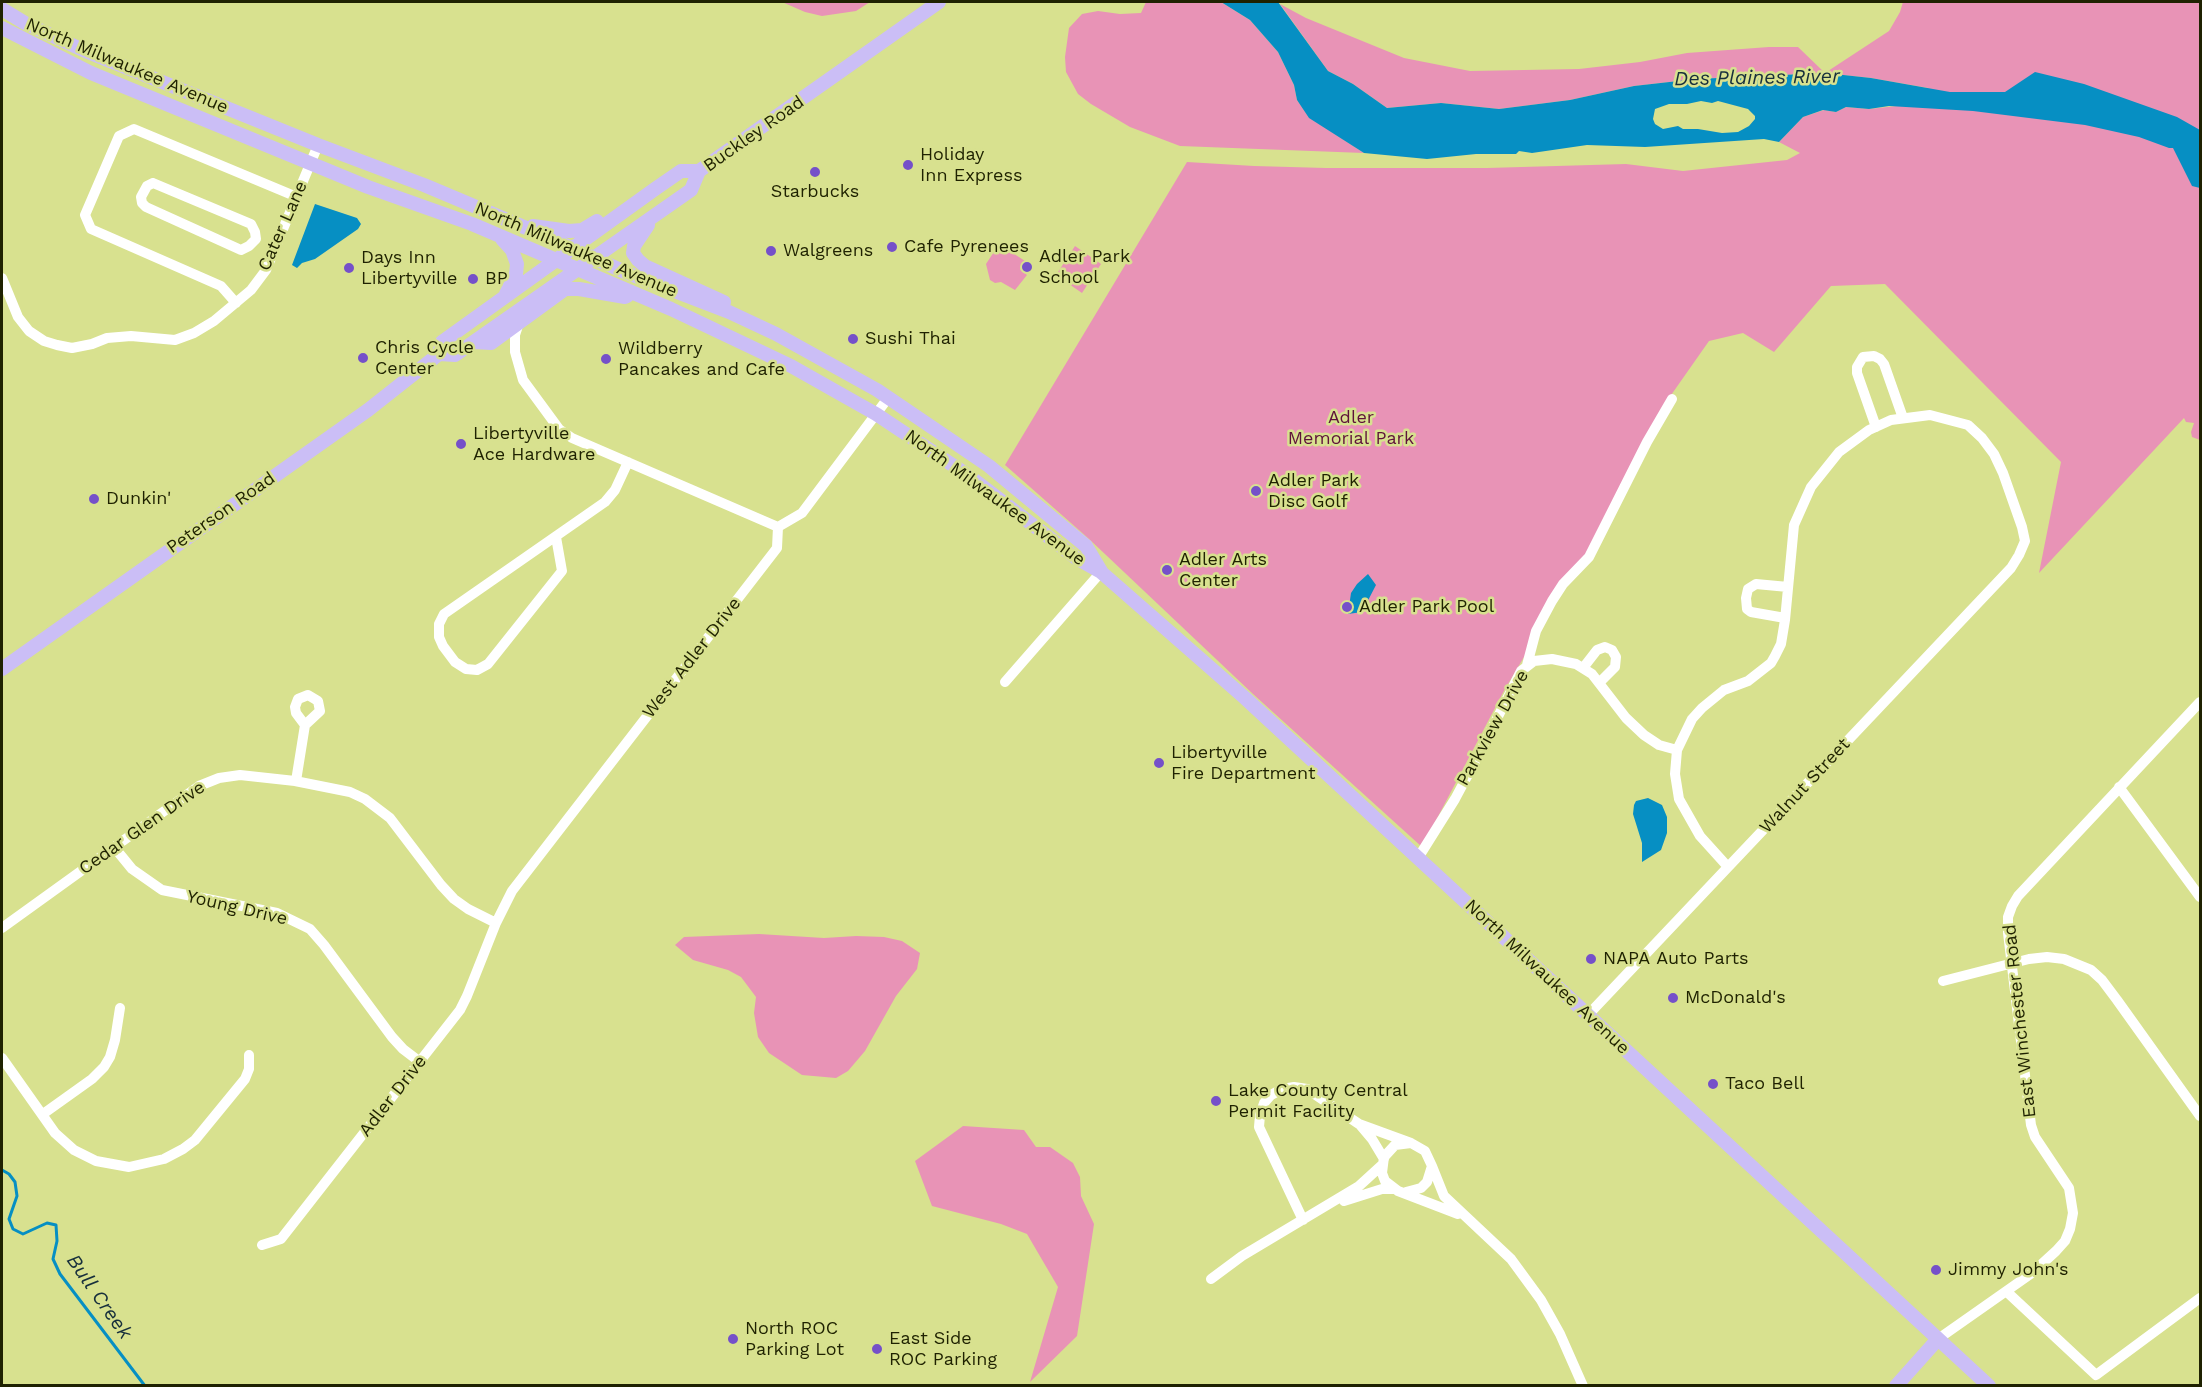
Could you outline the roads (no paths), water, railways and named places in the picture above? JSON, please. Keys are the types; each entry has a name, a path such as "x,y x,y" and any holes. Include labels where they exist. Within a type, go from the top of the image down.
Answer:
{"main road":[{"name":"Buckley Road","path":"575,270 691,190 699,171 939,2"},
{"name":"North Milwaukee Avenue","path":"2,9 24,23 84,50 516,224 744,319 823,359 888,398 989,466 1086,546 1101,572"},
{"name":"North Milwaukee Avenue","path":"2,28 91,73 368,187 472,224 632,293 791,366 876,414 969,476 1076,558 1101,572 1253,705 1989,1386"},
{"name":"Peterson Road","path":"2,669 368,410 439,354 442,342 572,248 681,171 699,171"},
{"path":"516,224 568,231 582,230 642,188 655,189"},
{"path":"663,210 636,240 633,253 638,260 645,266 728,303 744,319"},
{"path":"500,238 512,250 517,264 516,274 504,297"},
{"name":"Peterson Road","path":"439,354 455,355 575,270"},
{"path":"474,342 491,343 565,289 579,289 625,297 632,293"},
{"path":"1896,1386 1938,1339"}],"street":[{"path":"236,303 222,286 91,229 85,215 119,136 134,129 297,197"},
{"name":"Cater Lane","path":"2,278 18,317 29,331 44,341 72,348 107,338 175,340 194,333 214,321 251,290 266,270 318,145"},
{"path":"153,183 162,185 251,224 256,239 241,250 146,207 142,204 141,197 147,186 153,183"},
{"path":"256,239 276,248"},
{"path":"519,323 515,335 515,352 523,380 559,429 572,438 778,527 802,513 888,398"},
{"path":"494,341 505,344 515,352"},
{"path":"1728,867 1700,836 1679,799 1675,774 1677,750 1692,719 1702,708 1724,690 1748,681 1770,663 1781,644 1794,525 1811,487 1839,452 1854,440 1891,420 1903,418 1884,364 1880,358 1869,355 1859,362 1857,373 1876,427"},
{"path":"1527,665 1528,654 1536,631 1552,601 1588,557 1647,442 1672,399"},
{"name":"Walnut Street","path":"1588,1015 2011,568 2019,555 2025,541 2022,527 2003,473 1994,454 1982,438 1968,425 1951,419 1930,415 1903,418"},
{"path":"556,537 562,571 488,664 477,670 466,669 455,662 439,637 444,614 605,502 615,490 628,462"},
{"name":"West Adler Drive","path":"496,923 512,891 777,548 778,527"},
{"path":"1005,682 1101,572"},
{"path":"1785,618 1751,612 1748,609 1746,598 1748,589 1756,584 1788,586"},
{"path":"1583,668 1597,650 1605,647 1612,650 1616,657 1615,667 1599,683"},
{"name":"Parkview Drive","path":"1418,858 1455,799 1510,688 1521,671 1534,661 1552,659 1576,664 1583,668 1599,683 1626,718 1644,735 1659,746 1677,750"},
{"name":"East Winchester Road","path":"1938,1339 2032,1273 2065,1241 2073,1213 2069,1188 2036,1137 2031,1125 2008,933 2008,916 2012,906 2018,896 2200,702"},
{"path":"296,781 305,725"},
{"name":"Cedar Glen Drive","path":"2,928 199,786 210,781 240,775 296,781 350,792 375,804 394,822 447,892 468,909 496,923"},
{"path":"2119,787 2200,897"},
{"name":"Young Drive","path":"114,847 132,869 162,890 277,913 310,929 392,1037 420,1062"},
{"name":"Adler Drive","path":"262,1245 281,1239 464,1003 496,923"},
{"path":"1943,981 2029,959 2047,957 2064,959 2091,970 2118,1000 2200,1116"},
{"path":"42,1114 104,1067 115,1040 120,1008"},
{"path":"2,1058 55,1133 74,1150 86,1157 118,1166 139,1166 175,1154 195,1140 245,1079 249,1069 249,1055"},
{"path":"1303,1220 1259,1127 1264,1103 1271,1095 1282,1089 1294,1087 1307,1089 1359,1124 1372,1138 1383,1162 1385,1181 1394,1189"},
{"path":"1359,1124 1411,1143 1425,1151 1444,1196 1511,1259 1541,1300 1560,1334 1583,1386"},
{"path":"1211,1279 1242,1256 1359,1186 1383,1162 1389,1150 1395,1145 1411,1143"},
{"path":"1406,1192 1414,1191 1427,1182 1432,1166"},
{"path":"1318,1211 1359,1195 1382,1189 1394,1189 1467,1218"},
{"path":"2007,1292 2096,1375 2103,1386"},
{"path":"2096,1375 2200,1298"}],"water":[{"name":"Des Plaines River","path":"1221,2 1278,2 1328,71 1353,84 1387,108 1441,103 1499,109 1570,100 1634,86 1696,79 1825,73 1871,78 1950,92 2005,92 2035,72 2084,84 2177,117 2200,130 2200,188 2192,186 2173,148 2139,137 2085,125 1973,111 1889,106 1869,109 1846,107 1836,112 1823,110 1803,117 1779,142 1764,139 1645,147 1587,145 1532,153 1519,151 1516,154 1476,154 1427,159 1364,153 1309,118 1297,100 1294,85 1278,52 1250,20","holes":["1701,101 1712,103 1718,101 1748,109 1755,119 1749,126 1738,132 1722,133 1683,129 1678,126 1663,129 1655,124 1653,119 1655,109 1669,104"]},
{"path":"315,204 357,218 361,224 358,229 315,259 302,263 297,268 292,265"},
{"name":"Adler Park Pool","path":"1368,574 1376,585 1362,612 1348,614 1351,593"},
{"path":"1648,798 1662,805 1667,817 1667,833 1661,850 1642,862 1642,843 1633,814 1636,801"}],"waterway":[{"name":"Bull Creek","path":"2,1170 9,1174 15,1182 17,1196 9,1219 13,1229 23,1234 47,1223 56,1225 57,1241 53,1259 60,1274 145,1386"}],"place":[{"name":"Holiday Inn Express","path":"908,165"},
{"name":"Starbucks","path":"815,172"},
{"name":"Cafe Pyrenees","path":"892,247"},
{"name":"Walgreens","path":"771,251"},
{"name":"Adler Park School","path":"1027,267"},
{"name":"Days Inn Libertyville","path":"349,268"},
{"name":"BP","path":"473,279"},
{"name":"Sushi Thai","path":"853,339"},
{"name":"Chris Cycle Center","path":"363,358"},
{"name":"Wildberry Pancakes and Cafe","path":"606,359"},
{"name":"Libertyville Ace Hardware","path":"461,444"},
{"name":"Adler Park Disc Golf","path":"1256,491"},
{"name":"Dunkin'","path":"94,499"},
{"name":"Adler Arts Center","path":"1167,570"},
{"name":"Adler Park Pool","path":"1347,607"},
{"name":"Libertyville Fire Department","path":"1159,763"},
{"name":"NAPA Auto Parts","path":"1591,959"},
{"name":"McDonald's","path":"1673,998"},
{"name":"Taco Bell","path":"1713,1084"},
{"name":"Lake County Central Permit Facility","path":"1216,1101"},
{"name":"Jimmy John's","path":"1936,1270"},
{"name":"North ROC Parking Lot","path":"733,1339"},
{"name":"East Side ROC Parking","path":"877,1349"}],"park label":[{"name":"Adler Memorial Park","path":"1351,428"}]}
